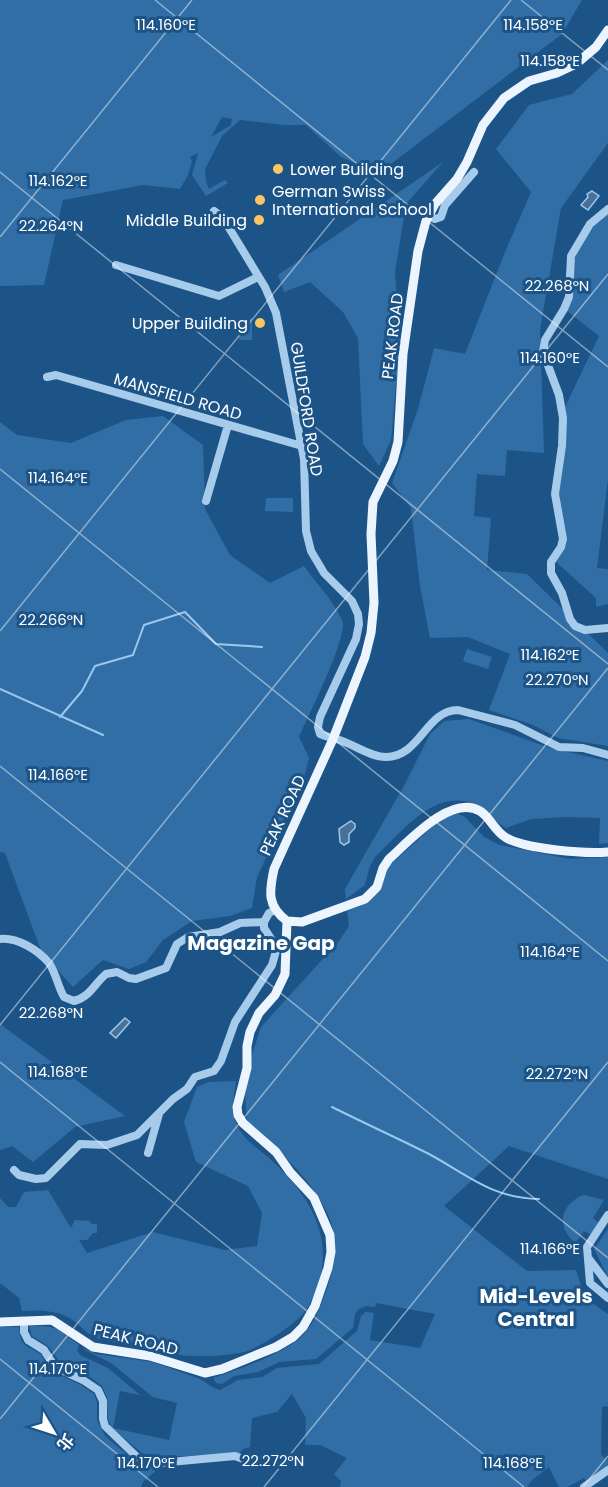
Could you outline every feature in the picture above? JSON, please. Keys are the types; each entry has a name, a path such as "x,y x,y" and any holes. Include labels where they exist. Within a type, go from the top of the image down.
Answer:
{"main road":[{"name":"PEAK ROAD","path":"275,910 270,897 274,869 333,739 366,657 374,603 371,534 373,502 393,461 398,442 403,354 418,251 428,216 457,179 483,125 504,98 529,81 557,73 576,64 591,52 608,30"},
{"path":"275,910 287,921 297,922 368,898 377,887 383,868 389,859 440,815 457,807 468,806 479,810 497,831 512,841 567,852 608,852"},
{"path":"286,946 293,934 313,918"},
{"name":"PEAK ROAD","path":"0,1322 52,1320 93,1347 150,1356 205,1373 222,1369 276,1347 293,1337 303,1327 315,1306 330,1263 331,1247 328,1230 314,1198 290,1172 276,1152 243,1123 237,1111 247,1068 247,1046 250,1032 256,1018 275,995 285,974 287,921"}],"street":[{"path":"428,216 435,219 441,217 445,205 474,172"},
{"path":"608,209 590,224 571,258 568,297 564,309 545,340 543,352 559,395 563,418 562,446 555,494 563,539 561,547 551,562 551,576 562,593 570,619 575,626 585,630 608,628"},
{"name":"GUILDFORD ROAD","path":"213,211 223,218 272,302 276,313 302,446 305,470 306,531 309,545 320,568 352,601 359,619 354,645 318,727 320,734 333,739"},
{"path":"116,265 219,296 258,277"},
{"name":"MANSFIELD ROAD","path":"47,377 56,375 302,446"},
{"path":"206,501 228,425"},
{"path":"333,739 380,756 396,756 411,747 441,715 458,710 515,725 559,747 582,747 608,755"},
{"path":"14,1170 19,1175 36,1179 46,1178 80,1144 107,1145 137,1135 148,1126 160,1110 187,1089 195,1077 214,1071 221,1061 235,1022 275,958 275,945 264,928 264,922 275,910"},
{"path":"0,939 20,941 48,962 64,997 74,1001 93,990 106,974 117,972 136,979 161,971 169,963 177,944 188,937 220,932 240,923 264,922"},
{"path":"148,1154 160,1110"},
{"path":"608,1215 589,1243 587,1254 590,1283 608,1298"},
{"path":"587,1254 591,1263 608,1284"},
{"path":"24,1321 25,1335 28,1340 44,1350 55,1367 87,1382 98,1390 102,1398 103,1419 107,1429 137,1457 159,1463 235,1456 243,1459 247,1465"},
{"path":"584,1487 608,1470"}],"shaded area":[{"path":"0,0 582,0 562,34 379,173 341,157 306,125 240,120 222,136 205,169 209,189 225,180 228,183 206,196 192,175 198,153 190,157 192,161 188,175 180,189 143,185 63,200 44,285 0,286","holes":["222,117 232,119 231,125 211,137"]},
{"path":"608,60 608,143 561,208 540,330 544,453 507,450 505,476 477,474 474,516 491,518 487,570 527,574 608,653 608,746 558,738 533,725 489,710 510,654 468,637 430,638 420,586 411,508 392,483 418,409 434,348 465,354 531,192 496,149 529,105 572,94"},
{"path":"443,162 406,204 395,272 400,342 391,440 379,466 363,444 358,338 343,312 310,282 284,292 278,275"},
{"path":"592,191 599,196 588,210 581,205 588,197 587,194"},
{"path":"608,213 608,479 597,568 608,569 608,604 596,607 596,598 555,561 564,547 558,484 566,442 565,407 599,336 566,310 573,261 589,232"},
{"path":"252,318 252,340 239,340 239,319"},
{"path":"163,416 203,445 205,509 230,555 270,583 304,566 334,606 342,620 343,629 334,659 299,737 309,758 305,774 257,877 252,908 230,916 192,921 163,940 146,962 129,969 103,960 73,987 42,953 5,853 0,852 0,422 17,435 71,443 126,420"},
{"path":"266,498 293,498 293,512 265,511"},
{"path":"467,649 492,657 488,669 463,661"},
{"path":"469,719 550,748 608,761 608,843 599,844 600,818 531,819 506,828 477,805 462,801 447,801 421,814 397,835 375,857 365,885 346,899 345,889 405,784 430,734 444,721"},
{"path":"453,812 465,817 484,837 500,845 570,859 608,857 608,1179 509,1146 444,1206 527,1271 576,1270 585,1298 608,1314 608,1406 602,1407 601,1455 608,1460 608,1467 587,1482 584,1478 567,1487 559,1487 549,1467 532,1480 527,1487 340,1487 341,1481 334,1474 347,1458 320,1445 305,1445 306,1418 292,1394 277,1412 252,1418 250,1447 243,1449 239,1454 159,1457 142,1453 112,1428 108,1419 107,1397 102,1386 90,1377 62,1365 48,1346 32,1336 29,1326 46,1326 61,1332 79,1345 77,1350 80,1355 108,1368 140,1395 120,1391 113,1428 169,1440 177,1403 153,1397 111,1363 83,1348 96,1354 153,1362 200,1379 220,1390 238,1380 262,1377 277,1368 319,1364 357,1331 361,1316 366,1312 374,1313 370,1340 420,1348 435,1314 376,1303 375,1307 366,1306 359,1309 355,1314 353,1328 316,1359 279,1362 258,1372 234,1376 222,1384 216,1383 213,1378 271,1356 300,1338 312,1323 320,1306 335,1257 334,1234 319,1198 296,1168 250,1125 247,1119 244,1080 261,1027 339,941 349,926 347,911 360,906 388,867 441,819"},
{"path":"351,821 355,824 355,828 349,834 349,842 344,845 340,842 339,829"},
{"path":"125,1018 130,1022 116,1038 110,1033"},
{"path":"0,1024 125,1116 75,1127 33,1162 12,1146 0,1150"},
{"path":"236,1081 233,1109 240,1130 299,1191 318,1227 322,1246 322,1266 317,1287 302,1315 276,1336 247,1351 200,1356 179,1355 96,1338 66,1316 53,1312 22,1311 19,1298 0,1283 0,1198 8,1207 16,1207 24,1192 48,1190 71,1228 75,1220 97,1224 97,1233 93,1233 87,1240 79,1240 87,1253 153,1232 225,1250 257,1246 262,1213 248,1186 196,1162 184,1122 197,1087 209,1082"},
{"path":"584,1195 604,1200 593,1218 599,1223 591,1235 584,1231 575,1244 567,1234 563,1217 567,1207"},
{"path":"608,1229 608,1277 594,1249"},
{"path":"0,1327 19,1327 21,1340 26,1346 41,1354 51,1371 81,1385 94,1394 97,1402 97,1420 105,1436 137,1463 159,1468 143,1482 141,1487 0,1487"}],"waterway":[{"path":"60,717 82,691 95,666 133,655 144,625 185,612 216,644 262,647"},
{"path":"0,689 103,735"},
{"path":"332,1107 429,1154 493,1190 522,1198 539,1199"}],"place":[{"name":"Lower Building","path":"278,169"},
{"name":"German Swiss International School","path":"260,200"},
{"name":"Middle Building","path":"259,220"},
{"name":"Upper Building","path":"260,323"}],"district":[{"name":"Magazine Gap","path":"261,943"},
{"name":"Mid-Levels Central","path":"536,1308"}]}
